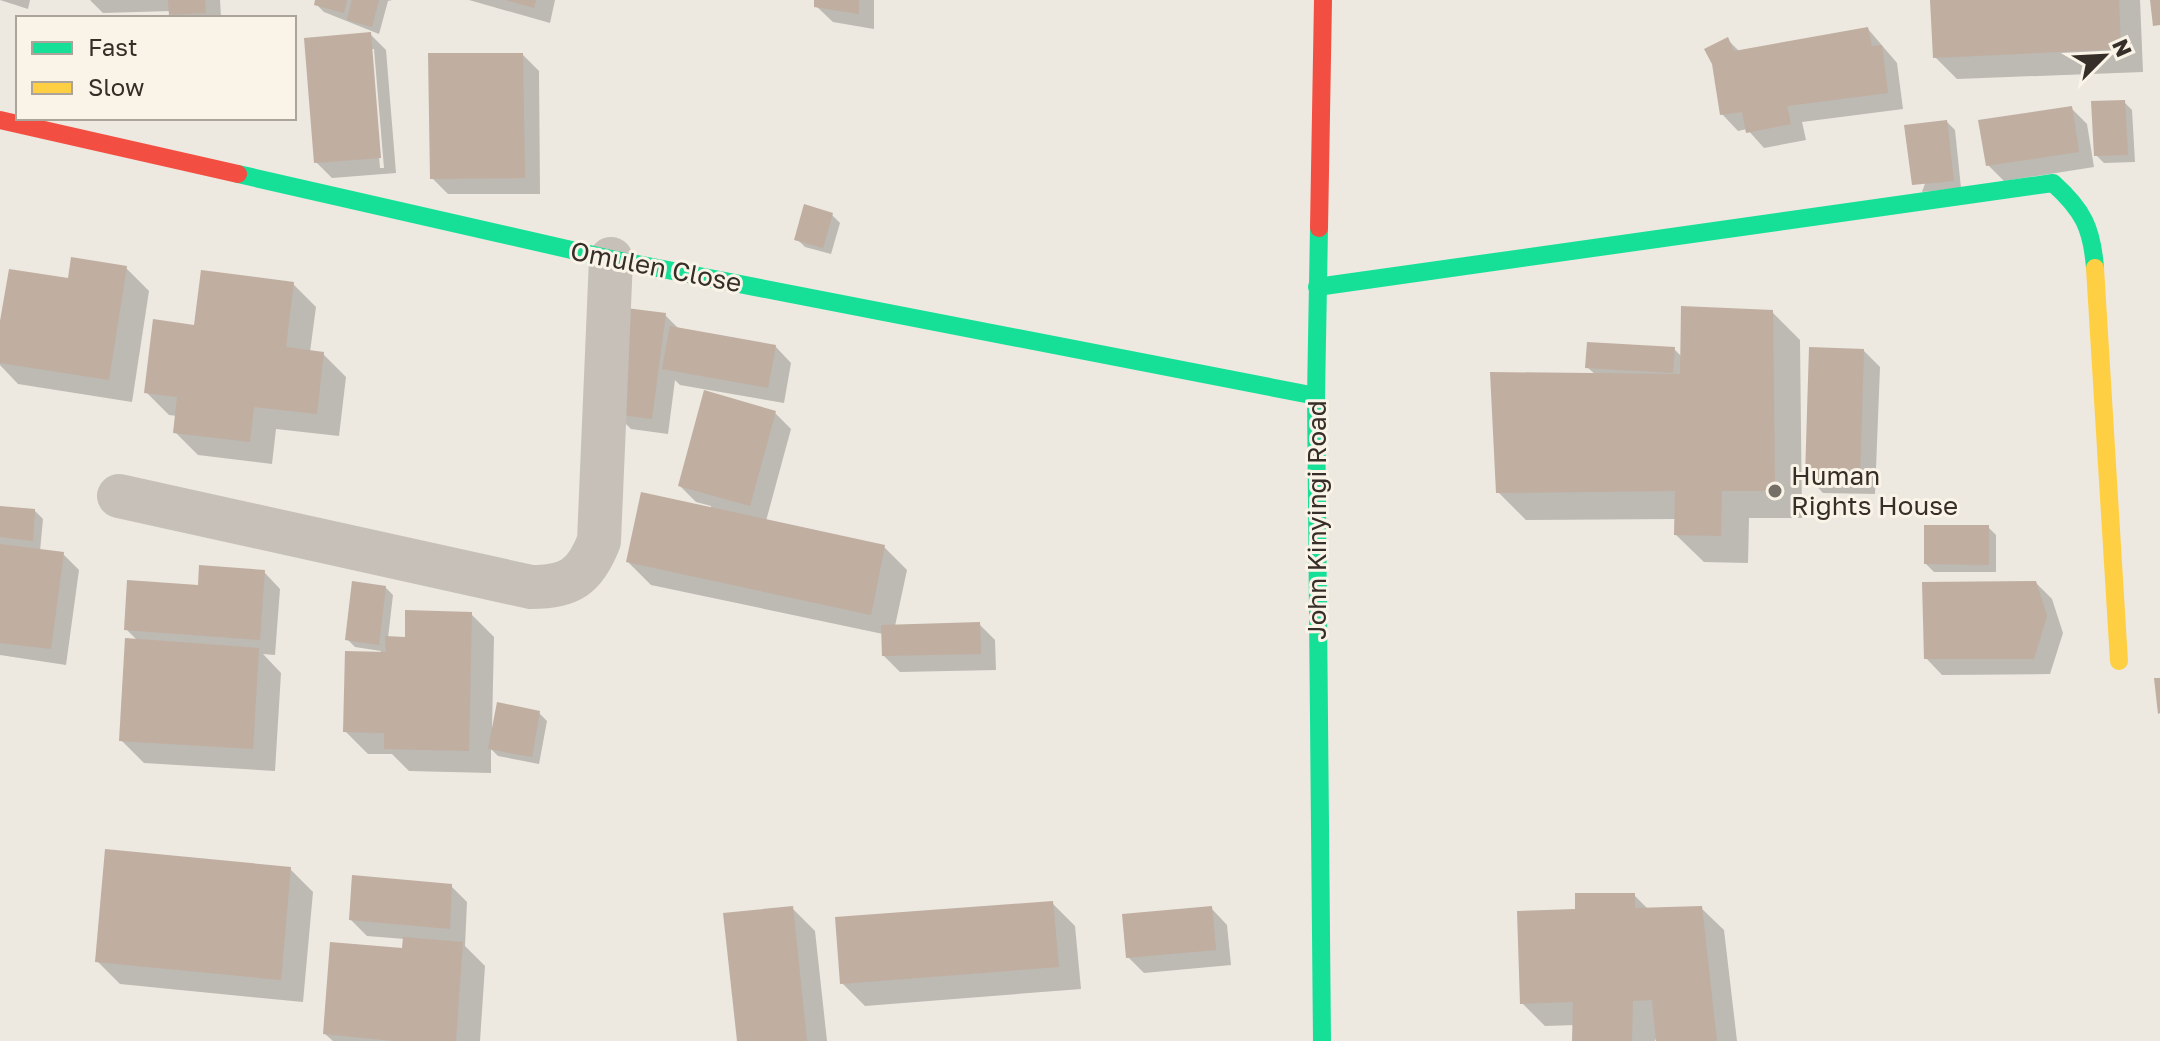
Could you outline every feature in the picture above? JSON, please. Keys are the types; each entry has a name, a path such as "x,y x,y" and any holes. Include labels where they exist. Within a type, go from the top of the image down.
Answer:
{"street":[{"name":"John Kinyingi Road","path":"1322,1041 1316,396 1323,0"},
{"name":"Omulen Close","path":"0,120 611,259 1316,396"},
{"path":"1317,287 2053,183 2077,205 2093,239 2119,661"},
{"path":"119,496 531,587 554,587 574,579 590,565 599,541 611,259"}],"building":[{"path":"168,0 205,0 206,13 169,15"},
{"path":"315,0 347,0 344,13 314,5"},
{"path":"352,0 379,0 372,27 347,20"},
{"path":"506,0 536,0 534,8"},
{"path":"814,0 859,0 859,14 814,7"},
{"path":"1930,0 2119,0 2121,49 1933,58"},
{"path":"2150,0 2160,0 2160,25 2153,26"},
{"path":"1868,27 1872,46 1882,45 1888,93 1787,106 1791,124 1746,133 1742,112 1720,115 1712,64 1704,49 1728,37 1734,51"},
{"path":"371,32 381,158 314,163 304,38"},
{"path":"428,53 523,53 525,178 430,179"},
{"path":"2125,100 2128,155 2094,156 2091,101"},
{"path":"2072,106 2079,152 1986,166 1978,120"},
{"path":"1947,120 1954,181 1912,185 1904,125"},
{"path":"804,204 833,213 823,248 794,240"},
{"path":"71,257 127,266 109,380 0,363 0,321 9,269 68,278"},
{"path":"201,270 294,282 286,347 324,352 317,414 254,407 250,442 173,433 177,397 144,393 153,319 194,325"},
{"path":"1681,306 1773,310 1775,491 1722,491 1721,536 1674,535 1675,491 1496,493 1490,372 1680,374"},
{"path":"626,308 666,313 652,419 613,414"},
{"path":"670,326 776,345 768,388 662,369"},
{"path":"1587,342 1675,347 1673,373 1585,368"},
{"path":"1809,347 1864,349 1860,479 1805,477"},
{"path":"704,390 776,411 750,506 678,486"},
{"path":"641,492 885,545 871,615 626,562"},
{"path":"0,506 35,509 33,541 0,537"},
{"path":"1924,525 1989,525 1989,565 1924,564"},
{"path":"0,544 64,552 51,649 0,643"},
{"path":"199,565 265,570 260,640 124,630 127,580 198,585"},
{"path":"352,581 386,586 379,645 345,640"},
{"path":"2036,581 2047,616 2034,659 1924,659 1922,582"},
{"path":"405,610 472,612 469,751 384,749 384,733 343,732 345,651 386,652 385,636 405,637"},
{"path":"980,622 981,654 882,656 881,625"},
{"path":"125,638 259,648 253,749 119,741"},
{"path":"2154,678 2160,678 2158,714"},
{"path":"497,702 540,711 532,757 488,749"},
{"path":"105,849 291,867 281,980 95,962"},
{"path":"352,875 452,884 450,929 349,920"},
{"path":"1575,893 1635,893 1635,908 1702,906 1717,1041 1656,1041 1652,1000 1633,1001 1632,1041 1572,1041 1573,1002 1520,1004 1517,911 1575,909"},
{"path":"1053,901 1059,967 840,984 835,917"},
{"path":"793,906 807,1041 737,1041 723,913"},
{"path":"1212,906 1216,950 1126,958 1122,914"},
{"path":"403,937 463,942 456,1041 393,1041 323,1034 330,942 402,948"}],"traffic: fast":[{"path":"238,174 611,259 1316,396"},
{"path":"1317,287 2053,183 2072,202 2084,221 2095,268"},
{"path":"1319,228 1316,396 1322,1041"}],"traffic: slow":[{"path":"2095,268 2119,661"}],"traffic: jam":[{"path":"1319,228 1323,0"},
{"path":"0,120 238,174"}],"place":[{"name":"Human Rights House","path":"1775,491"}]}
